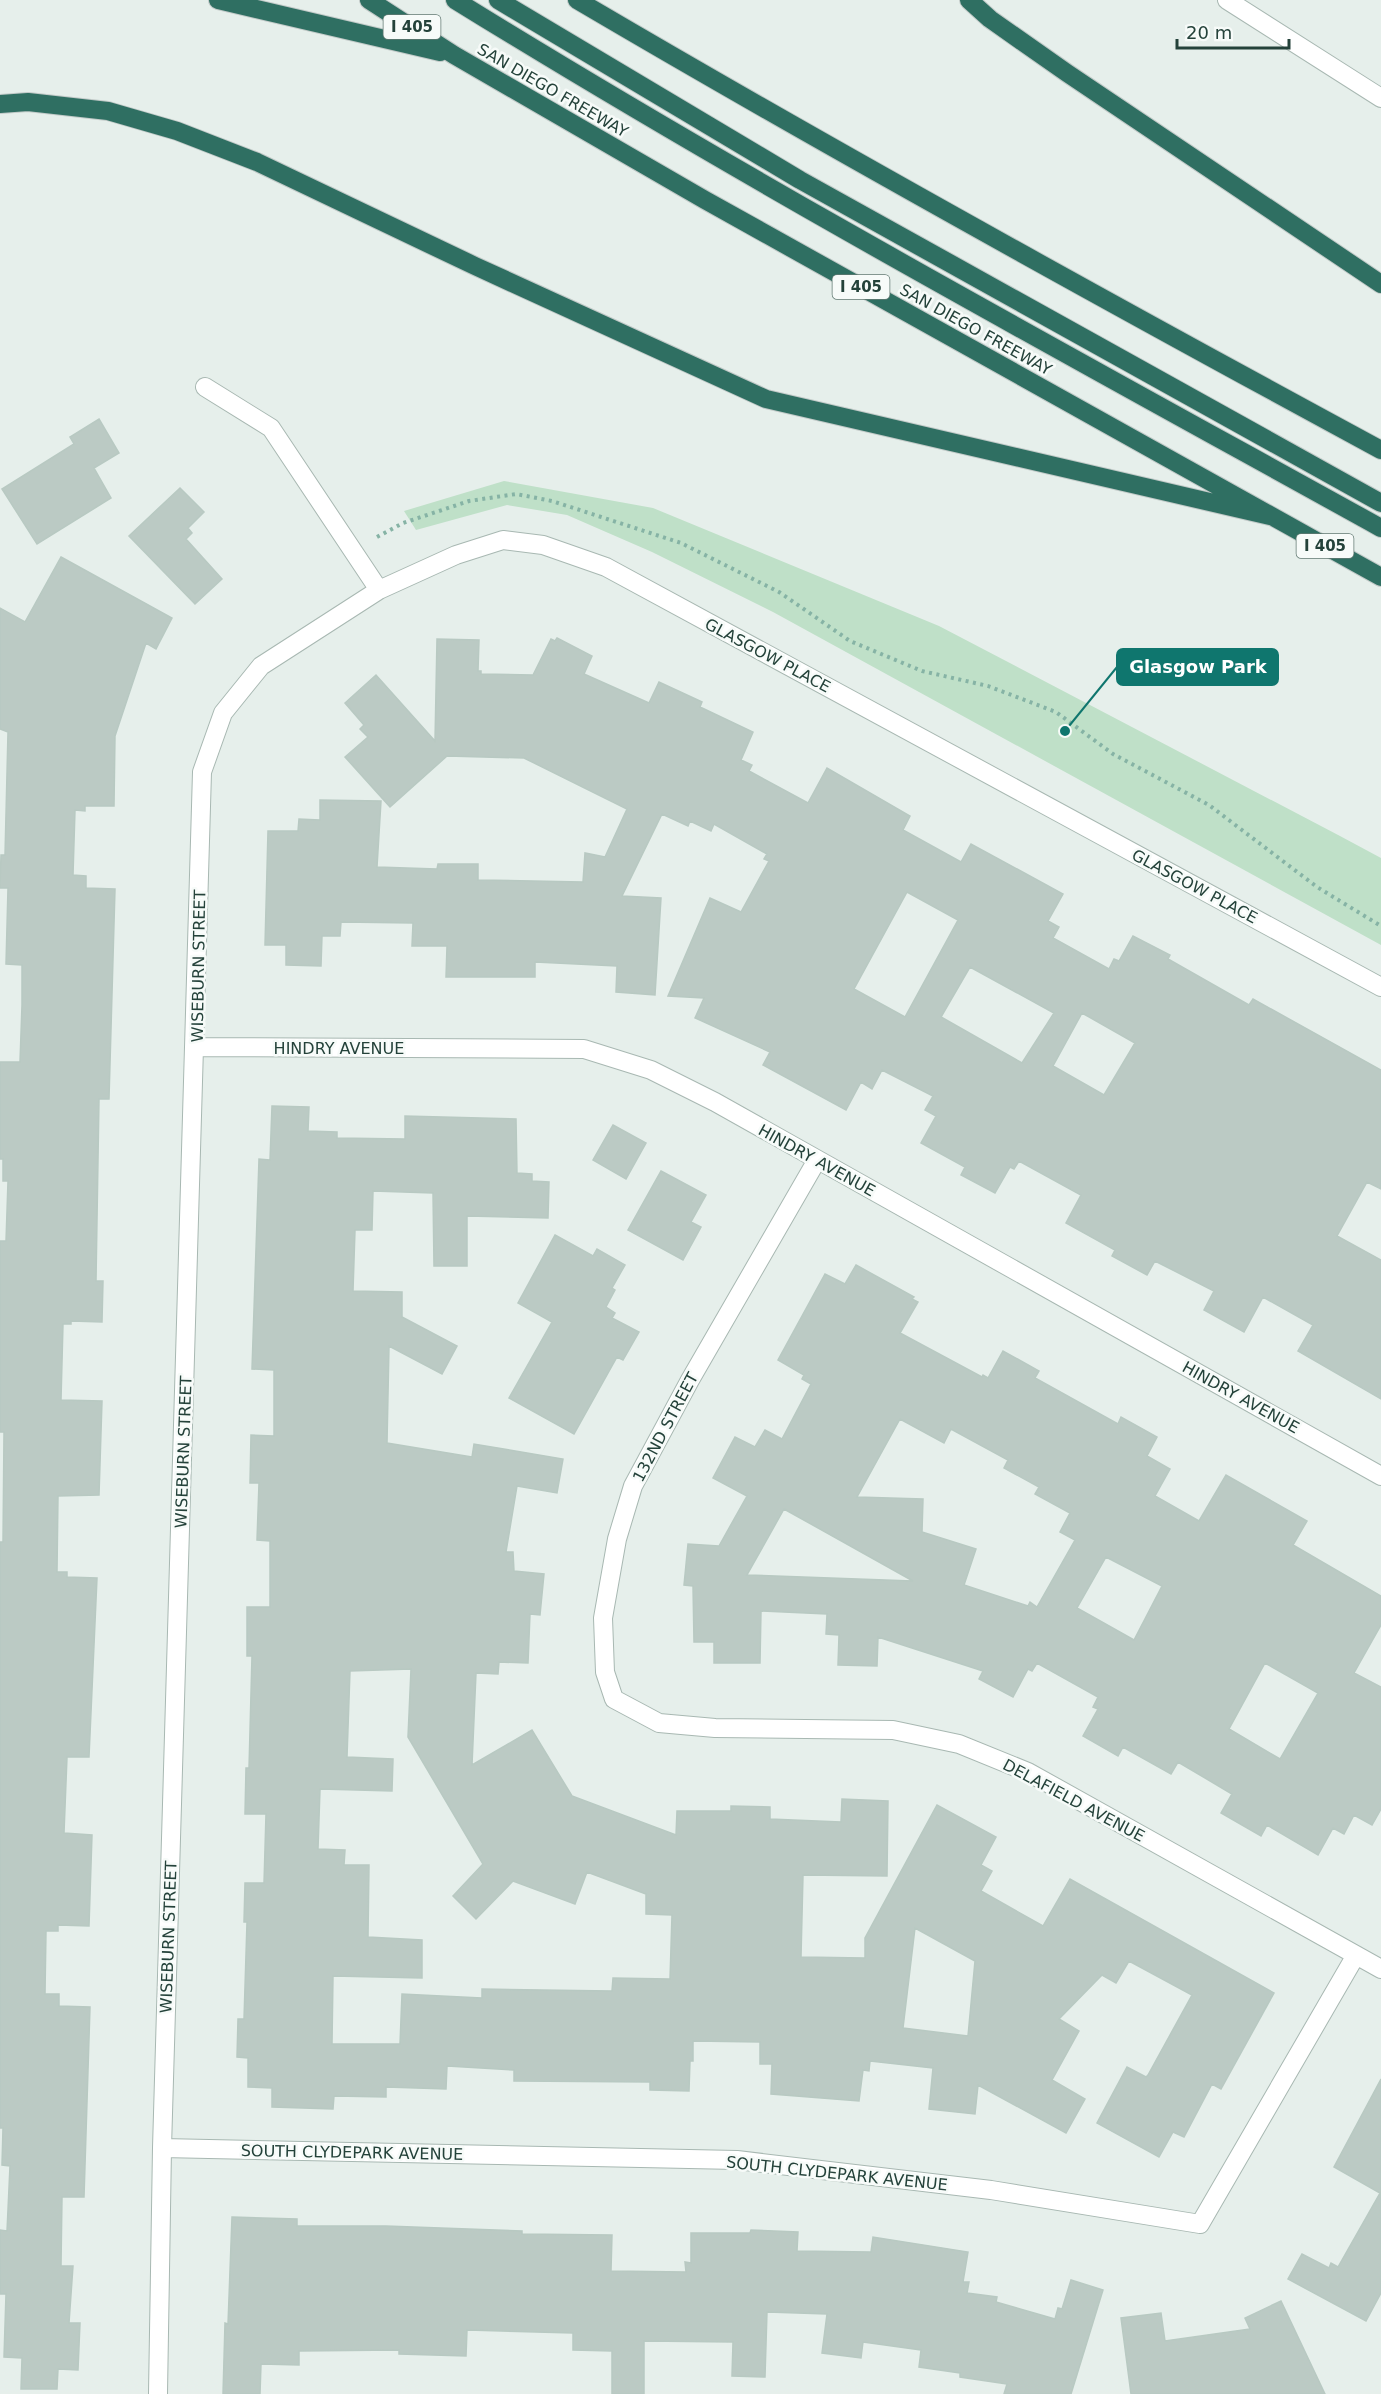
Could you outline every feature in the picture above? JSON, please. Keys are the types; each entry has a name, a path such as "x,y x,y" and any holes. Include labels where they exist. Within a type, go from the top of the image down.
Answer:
{"highway":[{"path":"218,0 454,55"},
{"name":"SAN DIEGO FREEWAY","path":"369,0 454,55 705,200 1381,577"},
{"path":"455,0 574,74 921,274 1381,528"},
{"path":"498,0 800,180 1381,503"},
{"path":"578,0 748,100 1125,311 1381,450"},
{"path":"969,0 990,19 1067,73 1381,284"},
{"path":"0,104 28,102 108,111 177,130 257,162 475,266 766,399 1270,516"}],"street":[{"path":"1227,0 1381,98"},
{"path":"205,387 271,428 379,590"},
{"name":"GLASGOW PLACE","path":"379,590 456,555 502,540 543,545 606,567 1381,987"},
{"name":"WISEBURN STREET","path":"158,2394 162,2148 196,1047 202,772 223,713 261,666 379,590"},
{"name":"HINDRY AVENUE","path":"196,1047 584,1049 651,1070 715,1102 1381,1476"},
{"name":"132ND STREET","path":"633,1710 614,1699 605,1672 603,1618 617,1539 633,1486 690,1380 817,1160"},
{"name":"DELAFIELD AVENUE","path":"633,1710 659,1723 715,1728 893,1730 959,1744 1028,1772 1381,1969"},
{"name":"SOUTH CLYDEPARK AVENUE","path":"162,2148 737,2160 991,2190 1200,2224 1356,1956"}],"path":[{"path":"352,550 403,523 469,501 516,494 552,501 681,543 779,592 850,641 922,671 988,686 1056,711 1113,754 1209,805 1317,887 1381,926"}],"green space":[{"path":"504,481 653,508 939,626 1340,836 1381,858 1381,945 773,612 652,552 567,515 507,505 416,530 404,511"}],"building":[{"path":"99,419 119,453 94,468 111,498 37,544 2,489 74,444 70,437"},
{"path":"180,488 204,512 188,528 192,533 186,539 222,579 195,604 129,536"},
{"path":"61,557 172,618 156,649 146,643 115,736 114,806 85,806 85,811 75,810 73,875 86,876 86,888 115,889 109,1099 99,1099 96,1281 103,1281 102,1322 71,1321 71,1324 63,1324 61,1400 102,1401 99,1495 58,1496 57,1572 67,1572 67,1577 97,1578 89,1757 67,1757 64,1833 92,1835 89,1926 58,1925 58,1931 46,1931 45,1994 59,1994 59,2006 90,2007 84,2197 62,2197 61,2266 73,2266 69,2323 80,2323 78,2370 58,2369 57,2389 21,2389 22,2358 4,2357 6,2294 0,2294 0,2230 7,2231 10,2166 2,2165 3,2128 0,2128 0,1542 3,1542 4,1432 0,1432 0,1241 6,1241 8,1181 3,1181 3,1159 0,1159 0,1062 20,1062 22,965 6,964 8,888 0,888 1,855 5,855 8,732 0,729 0,608 25,622"},
{"path":"557,638 592,656 584,674 649,703 659,682 702,702 700,707 753,732 741,760 752,765 749,771 808,803 827,768 910,816 903,830 961,862 971,844 1063,894 1048,921 1059,927 1053,938 1109,969 1114,959 1119,961 1133,936 1170,955 1168,959 1249,1005 1253,999 1381,1070 1381,1189 1367,1182 1337,1236 1381,1260 1381,1399 1298,1351 1313,1325 1263,1297 1244,1332 1204,1310 1214,1291 1155,1261 1147,1275 1112,1256 1115,1250 1066,1223 1081,1195 1019,1161 1014,1169 1010,1167 995,1193 961,1175 965,1167 921,1143 936,1116 925,1110 933,1096 882,1070 872,1089 861,1082 846,1110 763,1065 770,1052 695,1018 704,998 668,996 710,898 741,912 769,861 764,859 767,854 714,824 711,831 690,821 688,826 662,814 622,896 661,898 655,995 616,992 617,966 535,962 535,977 446,977 447,946 412,946 413,923 341,922 340,936 322,936 321,966 286,965 286,945 265,945 268,831 298,831 299,819 320,820 320,800 381,801 377,867 437,869 438,864 478,864 478,880 583,882 585,853 605,857 627,809 524,758 447,756 390,807 345,757 368,737 360,729 364,725 345,703 376,675 435,741 437,639 479,640 478,671 481,671 481,674 533,675 551,639 555,641","holes":["907,892 958,920 905,1017 854,989","970,967 1054,1013 1022,1063 941,1017","1082,1013 1135,1043 1104,1095 1053,1066"]},
{"path":"272,1106 309,1107 308,1131 337,1132 337,1138 405,1139 405,1116 516,1119 517,1173 532,1174 532,1181 549,1182 548,1218 467,1216 467,1266 434,1266 433,1193 373,1191 372,1230 355,1230 353,1291 402,1292 402,1317 457,1346 442,1374 389,1346 387,1443 472,1457 474,1444 563,1459 557,1493 517,1486 506,1552 513,1552 514,1571 544,1574 540,1615 530,1614 528,1663 499,1662 498,1674 476,1673 472,1765 532,1730 572,1796 676,1835 677,1811 731,1811 731,1806 770,1807 770,1819 841,1822 842,1799 888,1801 887,1876 803,1875 801,1957 865,1958 865,1938 937,1805 996,1837 981,1865 992,1871 981,1891 1043,1926 1070,1879 1274,1993 1221,2089 1212,2084 1184,2137 1173,2132 1159,2157 1097,2123 1127,2067 1146,2077 1148,2075 1192,1995 1129,1961 1116,1983 1102,1975 1059,2019 1079,2031 1052,2080 1085,2099 1066,2133 978,2085 975,2114 929,2109 933,2068 870,2061 869,2071 863,2070 859,2101 771,2094 772,2064 760,2064 760,2042 693,2041 689,2091 650,2090 650,2082 514,2081 514,2070 447,2066 446,2089 386,2087 386,2097 334,2096 333,2109 272,2107 272,2088 248,2087 248,2058 237,2057 238,2019 244,2019 247,1922 244,1922 245,1883 264,1883 266,1814 245,1814 246,1768 249,1768 252,1656 247,1656 247,1607 270,1607 270,1541 257,1540 259,1483 250,1483 251,1435 274,1436 274,1370 252,1369 259,1159 270,1160","holes":["411,1669 408,1737 483,1864 453,1896 476,1919 513,1881 575,1904 587,1872 646,1894 646,1914 672,1915 670,1979 613,1978 612,1991 482,1989 482,1998 402,1994 400,2044 332,2044 333,1976 422,1978 422,1940 368,1937 369,1865 344,1865 345,1850 318,1849 320,1789 392,1791 393,1759 347,1757 350,1671","915,1928 975,1961 968,2036 903,2028"]},
{"path":"613,1125 646,1143 626,1179 593,1160"},
{"path":"661,1171 706,1195 691,1222 701,1227 683,1260 628,1230"},
{"path":"555,1235 593,1256 597,1249 625,1265 612,1288 615,1290 606,1307 615,1313 612,1318 639,1332 623,1360 617,1357 574,1434 509,1398 552,1322 518,1303"},
{"path":"856,1265 914,1297 912,1299 918,1302 900,1333 982,1377 983,1375 988,1378 1003,1351 1039,1371 1035,1378 1118,1424 1121,1417 1157,1437 1147,1456 1170,1469 1155,1496 1199,1521 1226,1475 1307,1521 1293,1545 1381,1596 1381,1625 1354,1673 1381,1687 1381,1809 1372,1825 1354,1815 1344,1834 1333,1828 1318,1855 1267,1825 1261,1836 1221,1813 1232,1794 1178,1762 1171,1774 1123,1747 1118,1756 1083,1736 1098,1709 1093,1707 1098,1697 1037,1663 1032,1671 1028,1669 1013,1697 979,1679 983,1671 878,1637 877,1666 838,1665 839,1635 826,1634 827,1614 761,1611 760,1663 714,1663 714,1642 694,1642 693,1586 684,1585 688,1544 719,1546 747,1496 713,1478 735,1437 755,1447 765,1430 782,1439 811,1384 802,1379 804,1375 778,1360 825,1274 845,1284","holes":["900,1419 944,1443 951,1429 1008,1460 1004,1468 1039,1487 1035,1494 1070,1513 1060,1532 1075,1540 1037,1607 1030,1602 1028,1606 964,1585 976,1549 922,1532 923,1499 857,1497","784,1509 913,1581 747,1575","1106,1557 1162,1586 1134,1640 1077,1608","1265,1663 1318,1693 1280,1759 1229,1729"]},
{"path":"1381,2079 1381,2293 1366,2321 1288,2279 1302,2254 1329,2268 1331,2263 1338,2267 1380,2193 1334,2167"},
{"path":"232,2217 297,2219 297,2226 386,2226 522,2231 522,2234 612,2235 611,2271 686,2272 685,2262 691,2263 691,2233 750,2233 751,2230 798,2232 797,2251 871,2252 873,2237 968,2252 963,2282 969,2282 967,2293 997,2297 996,2302 1055,2319 1058,2308 1062,2309 1071,2280 1103,2290 1071,2394 1004,2394 1007,2384 960,2377 960,2373 919,2367 921,2350 863,2342 861,2358 822,2353 827,2314 767,2312 765,2377 732,2376 733,2342 644,2341 644,2394 612,2394 612,2351 573,2350 573,2333 467,2330 466,2356 399,2354 399,2350 299,2351 299,2365 261,2364 260,2394 223,2394"},
{"path":"1281,2301 1325,2394 1131,2394 1121,2318 1161,2313 1165,2341 1250,2329 1245,2318"}],"place":[{"name":"Glasgow Park","path":"1065,731"}]}
